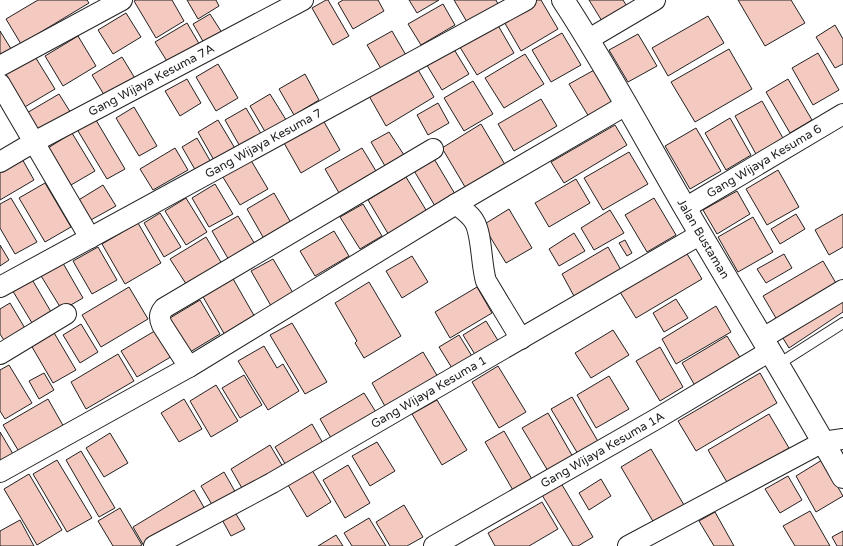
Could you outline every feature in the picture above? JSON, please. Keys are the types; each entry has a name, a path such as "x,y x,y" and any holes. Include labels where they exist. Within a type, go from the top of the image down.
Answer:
{"main road":[{"name":"Jalan Bustaman","path":"563,0 589,39 685,208 770,351 833,441 843,478"}],"street":[{"path":"0,66 122,0"},
{"name":"Gang Wijaya Kesuma 7A","path":"0,162 34,142 303,0"},
{"name":"Gang Wijaya Kesuma 7","path":"0,287 526,0"},
{"path":"589,39 655,0"},
{"path":"0,84 90,238"},
{"path":"0,472 189,367 456,204 626,105"},
{"name":"Gang Wijaya Kesuma 6","path":"685,208 843,114"},
{"path":"189,367 162,325 160,312 164,308 433,149"},
{"path":"456,204 468,214 477,227 483,272 486,282 521,339"},
{"name":"Gang Wijaya Kesuma 1","path":"154,546 272,483 701,234"},
{"name":"Gang Wijaya Kesuma 1A","path":"434,546 658,418 770,351 843,290"},
{"path":"0,354 66,314"},
{"path":"628,546 833,441"}],"lane":[{"path":"770,351 843,324"}],"building":[{"path":"38,0 87,0 89,3 21,44 6,19"},
{"path":"172,0 184,21 156,38 134,1"},
{"path":"187,0 216,0 219,6 198,19"},
{"path":"328,0 349,36 333,45 312,8"},
{"path":"343,0 378,0 384,11 353,29 338,3"},
{"path":"409,0 439,0 417,13"},
{"path":"454,0 496,0 498,4 467,22"},
{"path":"537,0 541,0 558,29 521,51 503,20"},
{"path":"589,0 623,0 630,11 605,26"},
{"path":"738,0 791,0 805,23 765,46"},
{"path":"443,4 455,25 421,45 408,24"},
{"path":"126,13 141,37 113,54 98,30"},
{"path":"210,14 226,39 208,50 193,24"},
{"path":"708,16 724,43 668,76 652,48"},
{"path":"496,22 514,53 477,75 458,44"},
{"path":"187,23 201,47 170,66 155,42"},
{"path":"835,25 843,39 843,64 835,68 816,37"},
{"path":"0,31 13,52 0,59"},
{"path":"392,31 407,57 383,72 367,45"},
{"path":"562,33 581,65 551,82 532,50"},
{"path":"638,34 657,66 628,82 609,50"},
{"path":"78,36 96,66 63,86 45,56"},
{"path":"452,46 469,74 442,90 425,62"},
{"path":"729,49 752,89 695,122 671,82"},
{"path":"818,53 839,90 813,105 792,68"},
{"path":"525,54 544,84 504,108 485,78"},
{"path":"34,55 55,89 23,108 2,73"},
{"path":"122,57 136,80 106,98 92,75"},
{"path":"218,64 238,98 216,111 196,77"},
{"path":"417,68 434,97 386,126 369,96"},
{"path":"596,69 615,101 589,117 569,84"},
{"path":"305,74 319,100 294,115 279,89"},
{"path":"187,79 201,103 180,116 165,91"},
{"path":"788,79 812,120 790,133 766,92"},
{"path":"473,81 493,114 464,131 444,98"},
{"path":"59,94 74,118 39,138 25,114"},
{"path":"270,94 288,123 267,135 250,106"},
{"path":"541,99 557,126 514,151 498,124"},
{"path":"762,101 784,140 757,156 735,116"},
{"path":"438,103 449,123 428,135 417,115"},
{"path":"134,107 157,146 139,156 116,118"},
{"path":"246,108 263,137 242,150 225,120"},
{"path":"93,115 125,169 107,179 75,126"},
{"path":"730,118 751,155 726,170 705,133"},
{"path":"218,120 236,150 215,162 198,132"},
{"path":"323,120 340,150 301,173 284,143"},
{"path":"481,124 507,168 468,192 442,148"},
{"path":"615,125 627,145 564,183 551,162"},
{"path":"696,128 721,171 690,189 665,146"},
{"path":"389,132 404,155 385,166 371,142"},
{"path":"72,133 95,171 71,185 48,148"},
{"path":"197,138 212,164 197,173 182,147"},
{"path":"175,148 188,170 153,190 140,169"},
{"path":"362,148 379,176 342,198 325,169"},
{"path":"629,152 648,184 603,210 584,178"},
{"path":"21,157 34,180 0,200 0,170"},
{"path":"249,157 268,189 240,205 221,174"},
{"path":"433,157 455,194 435,206 413,169"},
{"path":"778,170 799,207 767,225 746,189"},
{"path":"406,177 429,215 390,237 368,200"},
{"path":"576,179 590,203 549,227 535,203"},
{"path":"45,183 71,227 45,242 19,198"},
{"path":"215,184 233,214 209,227 192,198"},
{"path":"103,185 116,206 89,221 77,201"},
{"path":"737,191 750,214 717,234 703,210"},
{"path":"274,193 294,228 267,244 247,209"},
{"path":"11,198 37,242 15,254 0,228 0,204"},
{"path":"186,198 207,232 186,245 165,211"},
{"path":"654,198 676,235 647,252 625,215"},
{"path":"363,204 382,236 360,249 340,217"},
{"path":"509,209 532,248 506,263 483,225"},
{"path":"610,210 624,233 594,250 581,228"},
{"path":"160,213 181,247 164,257 144,223"},
{"path":"796,214 805,229 780,244 771,229"},
{"path":"843,214 843,247 829,255 815,230"},
{"path":"238,216 259,251 233,267 212,231"},
{"path":"753,217 773,252 738,272 718,237"},
{"path":"138,223 161,263 125,284 102,244"},
{"path":"334,231 349,256 315,276 300,251"},
{"path":"574,233 585,251 559,266 549,249"},
{"path":"206,237 225,269 190,290 170,259"},
{"path":"625,240 632,253 627,256 619,243"},
{"path":"0,245 9,260 0,266"},
{"path":"98,247 117,280 92,294 73,261"},
{"path":"608,247 621,270 575,298 562,274"},
{"path":"686,252 702,279 636,318 620,292"},
{"path":"784,254 792,268 766,283 757,269"},
{"path":"412,256 428,282 402,298 386,271"},
{"path":"60,258 83,298 62,310 38,271"},
{"path":"273,259 296,298 274,311 251,271"},
{"path":"823,261 840,290 780,325 763,296"},
{"path":"30,276 54,317 35,328 11,288"},
{"path":"232,277 256,319 226,337 202,295"},
{"path":"369,282 401,336 364,358 355,343 357,341 335,303"},
{"path":"129,287 148,319 101,347 82,315"},
{"path":"477,287 492,313 450,338 435,312"},
{"path":"676,299 688,318 664,332 653,313"},
{"path":"843,299 843,312 789,348 781,335"},
{"path":"200,300 220,334 185,355 165,321"},
{"path":"10,303 26,330 5,342 0,334 0,309"},
{"path":"716,306 731,332 676,364 662,339"},
{"path":"486,321 502,347 479,361 463,335"},
{"path":"292,323 327,382 305,394 270,335"},
{"path":"81,324 98,352 80,363 63,335"},
{"path":"50,326 76,370 53,383 28,340"},
{"path":"158,329 174,355 137,377 121,351"},
{"path":"613,330 629,355 591,378 575,353"},
{"path":"459,335 475,361 455,373 439,347"},
{"path":"727,336 744,364 698,391 682,363"},
{"path":"264,346 277,368 283,364 299,391 268,410 238,361"},
{"path":"660,347 683,387 660,401 636,361"},
{"path":"423,352 438,377 386,408 372,383"},
{"path":"118,354 134,381 86,409 71,382"},
{"path":"9,365 32,403 5,419 0,411 0,370"},
{"path":"498,366 526,412 499,428 472,382"},
{"path":"44,373 54,390 39,399 29,381"},
{"path":"760,373 777,403 696,451 678,421"},
{"path":"244,375 262,405 240,418 222,388"},
{"path":"609,376 629,409 596,428 577,395"},
{"path":"216,385 238,421 211,437 190,401"},
{"path":"364,393 379,417 334,443 320,419"},
{"path":"572,397 599,443 578,454 551,409"},
{"path":"48,399 65,429 21,455 3,425"},
{"path":"184,399 202,429 179,442 161,413"},
{"path":"437,400 467,450 442,465 412,414"},
{"path":"548,413 573,457 548,471 522,428"},
{"path":"769,414 789,448 728,484 708,450"},
{"path":"312,424 324,445 287,467 275,447"},
{"path":"504,431 533,481 514,492 485,442"},
{"path":"0,432 16,459 0,468"},
{"path":"110,433 128,463 104,477 86,448"},
{"path":"377,442 395,471 370,486 352,456"},
{"path":"270,445 283,467 243,490 231,469"},
{"path":"651,449 684,505 654,523 621,467"},
{"path":"81,451 115,508 99,517 66,460"},
{"path":"57,460 92,518 67,532 33,474"},
{"path":"822,460 843,496 816,512 796,476"},
{"path":"348,465 370,503 345,518 323,480"},
{"path":"312,470 331,502 307,517 288,485"},
{"path":"224,472 237,495 214,508 201,486"},
{"path":"29,474 62,530 37,545 4,489"},
{"path":"788,476 802,500 780,513 765,489"},
{"path":"601,479 611,496 589,510 579,493"},
{"path":"561,483 593,537 578,546 573,546 542,495"},
{"path":"194,490 206,511 144,546 133,527"},
{"path":"542,502 558,529 529,546 495,546 488,533"},
{"path":"404,505 423,537 407,546 390,546 376,522"},
{"path":"120,508 142,545 113,546 98,521"},
{"path":"233,509 245,529 231,536 220,516"},
{"path":"810,511 830,546 795,546 783,526"},
{"path":"715,512 734,546 714,546 699,521"},
{"path":"369,518 386,546 352,546 344,533"},
{"path":"20,520 34,546 0,546 0,531"},
{"path":"843,531 843,546 837,546 832,537"},
{"path":"336,535 343,546 318,546"}]}
